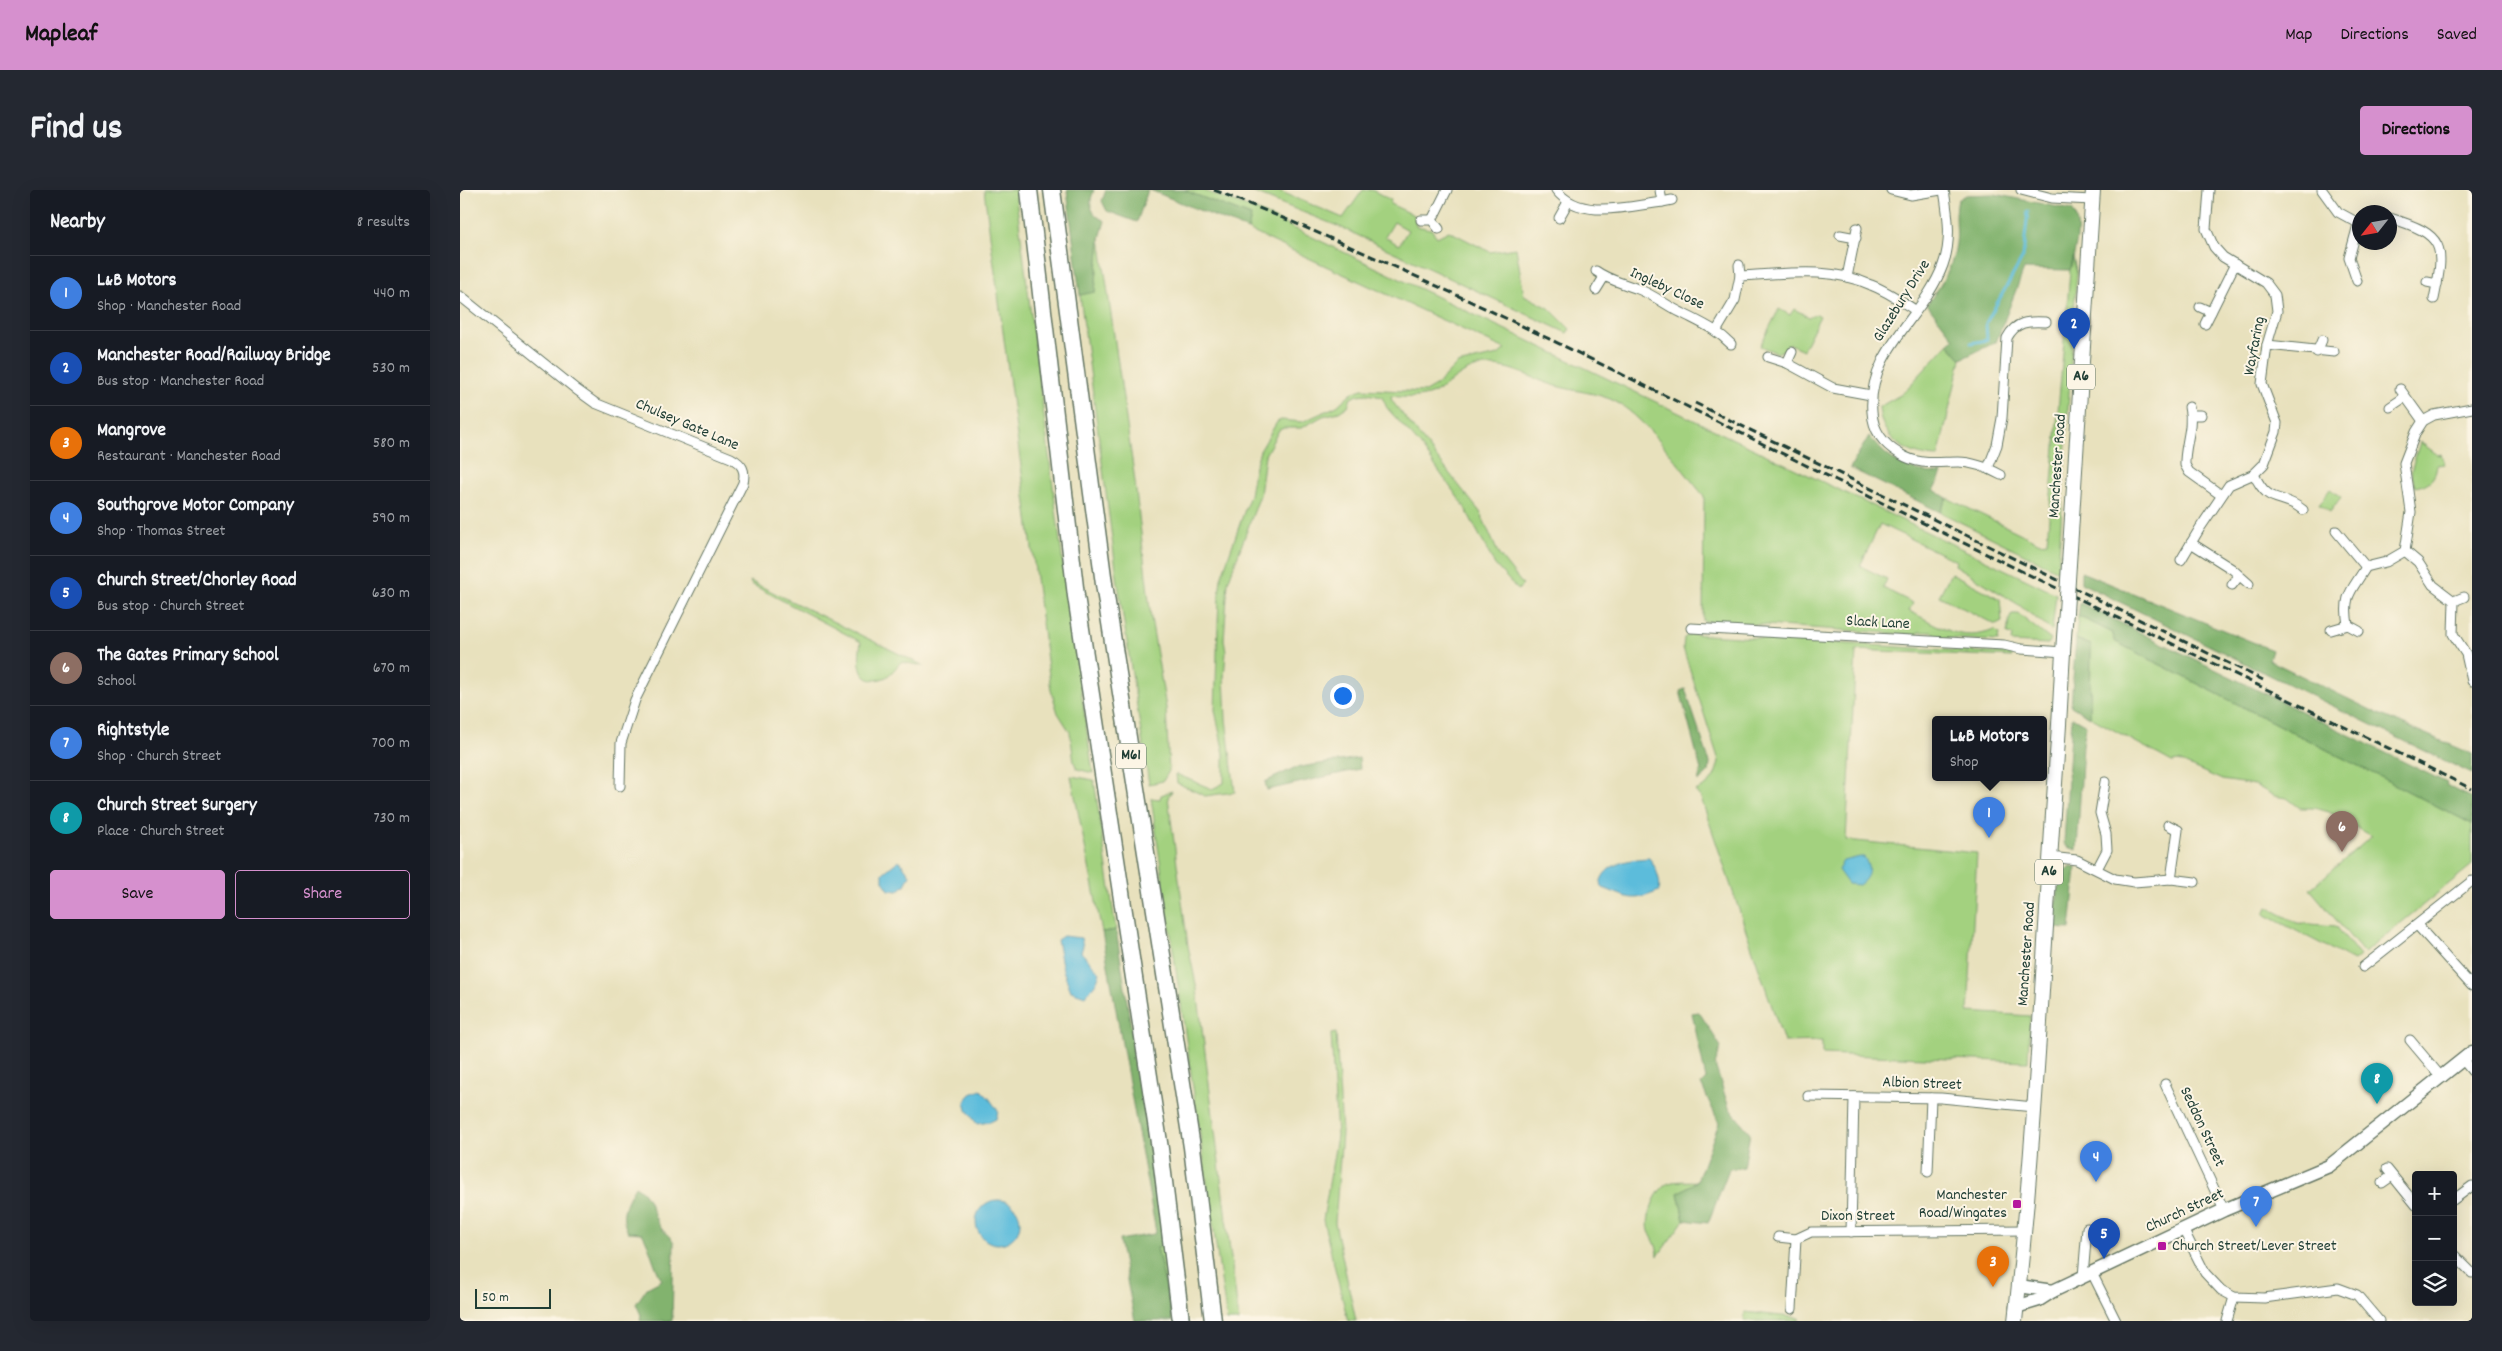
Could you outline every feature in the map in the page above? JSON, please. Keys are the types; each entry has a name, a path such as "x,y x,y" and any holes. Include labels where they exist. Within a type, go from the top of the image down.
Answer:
{"highway":[{"name":"M61","path":"1029,190 1076,596 1160,1149 1181,1321"},
{"name":"M61","path":"1052,190 1104,584 1192,1147 1212,1321"}],"main road":[{"name":"Manchester Road","path":"2017,1303 2026,1230 2092,195"},
{"name":"Church Street","path":"2017,1303 2040,1300 2053,1291 2183,1229 2329,1166 2468,1056"},
{"path":"2017,1303 2053,1291"}],"street":[{"path":"1432,220 1447,190"},
{"path":"1556,190 1568,202 1607,210 1672,200"},
{"path":"1660,190 1662,202"},
{"path":"1890,190 1903,194 1920,194 1942,190"},
{"name":"Glazebury Drive","path":"1942,190 1948,216 1949,236 1943,264 1931,289 1891,344 1877,371 1871,395 1873,421 1883,441 1902,455 1924,464 1959,462 1988,468 2001,475"},
{"path":"2021,190 2052,198 2092,195"},
{"name":"Wayfaring","path":"2209,190 2206,222 2208,235 2218,252 2266,283 2275,295 2277,311 2267,346 2263,389 2275,414 2276,432 2264,464 2254,474"},
{"path":"2322,190 2331,205 2352,220"},
{"path":"1558,218 1568,202"},
{"path":"1421,220 1432,220"},
{"path":"1432,220 1438,229"},
{"path":"2397,220 2410,224 2428,235 2437,244 2441,261 2434,299"},
{"path":"1847,277 1857,228"},
{"path":"1840,235 1856,238"},
{"path":"2352,244 2346,269 2357,281"},
{"path":"2205,324 2235,264"},
{"name":"Ingleby Close","path":"1716,330 1735,300 1740,276 1740,265"},
{"name":"Ingleby Close","path":"1596,270 1604,277 1653,295 1681,313 1716,330 1731,344"},
{"path":"1740,276 1804,272 1847,277 1870,284 1915,310"},
{"name":"Ingleby Close","path":"1596,290 1604,277"},
{"path":"2427,282 2437,284"},
{"name":"Chulsey Gate Lane","path":"460,296 595,403 731,458 738,462 744,471 743,484 635,700 621,743 620,786"},
{"path":"2200,307 2211,312"},
{"path":"1988,468 1996,445 2002,418 2006,338 2021,318 2046,322"},
{"path":"2317,352 2322,340"},
{"path":"2267,346 2317,352 2334,352"},
{"path":"1786,363 1792,352"},
{"path":"1768,357 1786,363 1833,388 1871,395"},
{"path":"2390,407 2402,393 2423,421"},
{"path":"2406,551 2411,512 2404,463 2416,432 2423,421 2434,415 2472,408"},
{"path":"2201,415 2190,411 2185,466 2189,472 2221,495"},
{"path":"2181,560 2221,495 2234,481 2254,474 2259,486 2269,496 2300,507 2299,495"},
{"path":"2336,531 2342,546 2366,567"},
{"path":"2191,543 2249,584"},
{"path":"2348,625 2345,610 2346,599 2366,567 2386,562 2406,551"},
{"path":"2406,551 2418,562 2433,586 2454,601"},
{"path":"2232,585 2239,576"},
{"path":"2454,601 2464,598"},
{"path":"2454,601 2453,634 2466,654 2472,681"},
{"path":"2330,630 2348,625 2359,631"},
{"name":"Slack Lane","path":"1691,628 2004,645 2021,650 2063,652"},
{"path":"2097,870 2107,850 2106,834 2100,813 2107,797 2105,782"},
{"path":"2168,825 2181,827 2171,879"},
{"path":"2050,857 2077,860 2115,879 2134,882 2171,879 2196,882"},
{"path":"2363,967 2472,880"},
{"path":"2417,925 2472,986"},
{"path":"2410,1040 2442,1078"},
{"path":"2468,1056 2472,1072"},
{"name":"Seddon Street","path":"2166,1084 2224,1210"},
{"name":"Albion Street","path":"1808,1096 1931,1098 2034,1107"},
{"path":"1851,1232 1854,1097"},
{"path":"1928,1172 1931,1098"},
{"path":"2382,1183 2390,1172 2412,1200"},
{"path":"2457,1197 2472,1186"},
{"path":"2087,1228 2088,1275 2116,1321"},
{"path":"2183,1229 2205,1273 2217,1286 2234,1297 2264,1298 2338,1288 2357,1295 2379,1321"},
{"name":"Dixon Street","path":"1796,1239 1810,1232 2026,1230"},
{"path":"1778,1237 1796,1239 1792,1309"},
{"path":"2457,1258 2472,1273"},
{"path":"2227,1321 2234,1297"}],"green space":[{"path":"984,190 1015,190 1063,564 1093,773 1077,769 1074,762 1070,732 1058,713 1051,690"},
{"path":"1067,190 1094,190 1091,200 1093,212 1105,221 1100,238 1095,292 1080,295"},
{"path":"1106,190 1148,190 1137,222 1107,211 1102,201"},
{"path":"1150,190 1183,190 1251,216 1248,230"},
{"path":"1183,190 1202,190 1256,210 2056,594 2052,631 2019,605 1955,565 1956,561 1880,524 1860,566 1887,579 1883,588 1913,603 1909,611 1940,627 1960,634 1982,634 1994,630 1999,634 1998,641 1940,638 1932,632 1918,632 1918,635 1703,621 1704,496 1648,428 1622,406 1610,399 1555,386 1505,368 1496,366 1478,367 1462,374 1434,393 1416,397 1391,396 1392,401 1480,512 1499,555 1523,585 1518,590 1495,565 1464,506 1420,445 1387,408 1382,397 1367,394 1358,395 1351,398 1348,406 1339,412 1323,416 1301,428 1284,428 1279,430 1265,455 1260,495 1228,582 1224,640 1226,652 1224,677 1226,719 1235,792 1205,796 1177,783 1176,774 1212,789 1224,783 1224,754 1215,710 1221,578 1250,495 1255,466 1260,451 1277,422 1281,420 1302,422 1337,406 1351,393 1362,389 1425,392 1437,385 1457,364 1498,355 1505,349 1248,230 1251,216"},
{"path":"1247,190 1277,190 1343,218 1363,190 1372,190 1391,200 1390,204 1414,215 1416,226 1431,229 1437,237 1449,231 1490,252 1516,248 1524,295 1549,308 1570,329 1567,333 1340,227","holes":["1394,222 1408,230 1399,245 1385,237"]},
{"path":"1994,194 2072,210 2077,223 2075,248 2070,270 2024,269 1996,342 1961,359 1948,344 1954,339 1927,304 1942,283 1952,261 1956,244 1958,200 1966,195"},
{"path":"1100,238 1134,474 1151,618 1166,708 1169,771 1163,781 1149,784 1118,584 1080,295 1095,291"},
{"path":"2073,257 2077,274 2073,322 2066,321 2070,270"},
{"path":"1779,309 1790,315 1794,309 1809,317 1817,314 1820,316 1803,350 1790,344 1786,349 1777,353 1760,346"},
{"path":"2065,329 2073,329 2058,571 1940,512 1947,498 2040,543 2047,542"},
{"path":"1948,344 1961,359 1938,457 1927,456 1907,449 1891,437 1881,419 1879,407 1902,394"},
{"path":"1869,436 1892,459 1901,464 1920,471 1942,473 1934,490 1947,498 1940,512 1850,468"},
{"path":"2420,442 2438,455 2441,454 2445,464 2437,465 2435,474 2428,483 2415,487 2411,471"},
{"path":"2330,489 2341,497 2330,512 2319,505"},
{"path":"2081,572 2272,650 2269,660 2379,714 2472,754 2472,774 2081,583"},
{"path":"1951,573 2000,599 2002,622 1996,625 1939,596"},
{"path":"750,581 924,666 901,662 886,677 875,680 869,679 861,670 861,642 751,584"},
{"path":"2080,603 2447,783 2446,785 2472,798 2472,824 2114,641 2113,633 2078,616"},
{"path":"2012,614 2018,614 2051,640 2048,644 2011,642 2012,635 2007,634"},
{"path":"2078,616 2113,633 2114,641 2472,824 2472,865 2364,953 2310,889 2372,836 2329,812 2315,808 2300,808 2287,798 2274,796 2255,785 2222,780 2179,761 2172,762 2090,717 2091,645 2076,639"},
{"path":"1690,634 2012,654 2012,657 1856,650 1846,840 1977,853 1968,1012 2030,1016 2028,1062 1822,1054 1822,1041 1784,1042 1701,798 1695,791 1712,780 1719,761 1683,648 1684,638"},
{"path":"2076,639 2091,645 2090,717 2071,706"},
{"path":"1685,689 1710,763 1709,772 1698,782 1701,770 1680,691"},
{"path":"2072,717 2086,725 2083,745 2077,850 2067,847 2064,843"},
{"path":"1359,758 1360,769 1267,790 1265,782 1294,768"},
{"path":"1071,776 1094,780 1116,930 1102,932"},
{"path":"1172,791 1168,797 1188,946 1197,989 1239,1321 1227,1321 1151,798 1160,799 1161,795"},
{"path":"2071,867 2076,868 2070,929 2053,928 2060,877"},
{"path":"2267,907 2297,923 2336,926 2360,956 2354,961 2264,914"},
{"path":"1116,930 1160,1214 1164,1246 1157,1247 1173,1321 1135,1321 1119,1240 1154,1234 1156,1232 1102,932"},
{"path":"1699,1012 1721,1047 1715,1065 1729,1108 1750,1133 1744,1167 1729,1169 1708,1223 1684,1220 1678,1193 1697,1181 1719,1123 1701,1084 1706,1079 1692,1013"},
{"path":"1336,1033 1342,1133 1335,1223 1356,1321 1348,1321 1323,1220 1337,1136 1331,1034"},
{"path":"1697,1181 1678,1193 1684,1220 1658,1256 1648,1225 1650,1211 1656,1197 1664,1186 1669,1183"},
{"path":"635,1186 644,1194 658,1223 674,1243 672,1321 640,1321 641,1315 636,1304 647,1288 662,1280 642,1233 628,1232 625,1226 625,1208"},
{"path":"1164,1246 1173,1321 1157,1247"},
{"path":"1745,1312 1799,1318 1799,1321 1744,1321"}],"water":[{"path":"1864,857 1866,861 1867,876 1859,885 1848,884 1838,870 1843,861"},
{"path":"1649,858 1657,873 1660,883 1659,891 1642,897 1631,898 1603,888 1600,885 1606,872 1612,867 1626,861"},
{"path":"899,860 910,875 905,885 898,891 889,890 883,881 883,873"},
{"path":"1063,936 1081,938 1083,946 1081,952 1100,973 1096,983 1085,996 1071,991 1063,970 1057,940"},
{"path":"981,1090 998,1111 996,1119 977,1124 967,1110 965,1101 971,1094"},
{"path":"994,1200 1002,1200 1014,1206 1020,1222 1014,1238 1002,1244 994,1244 982,1238 976,1226 976,1218 982,1206"}],"waterway":[{"path":"1971,343 1987,340 1986,323 2023,257 2028,211"}],"railway":[{"path":"1214,190 1293,222 1528,329 2472,789"},
{"path":"1695,403 2263,680"}],"place":[{"name":"Manchester Road/Railway Bridge","path":"2074,349"},
{"name":"L&B Motors","path":"1989,838"},
{"name":"The Gates Primary School","path":"2342,852"},
{"name":"Church Street Surgery","path":"2377,1104"},
{"name":"Southgrove Motor Company","path":"2096,1182"},
{"name":"Manchester Road/Wingates","path":"2017,1204"},
{"name":"Rightstyle","path":"2256,1227"},
{"name":"Church Street/Lever Street","path":"2162,1246"},
{"name":"Church Street/Chorley Road","path":"2104,1259"},
{"name":"Mangrove","path":"1993,1287"}]}
